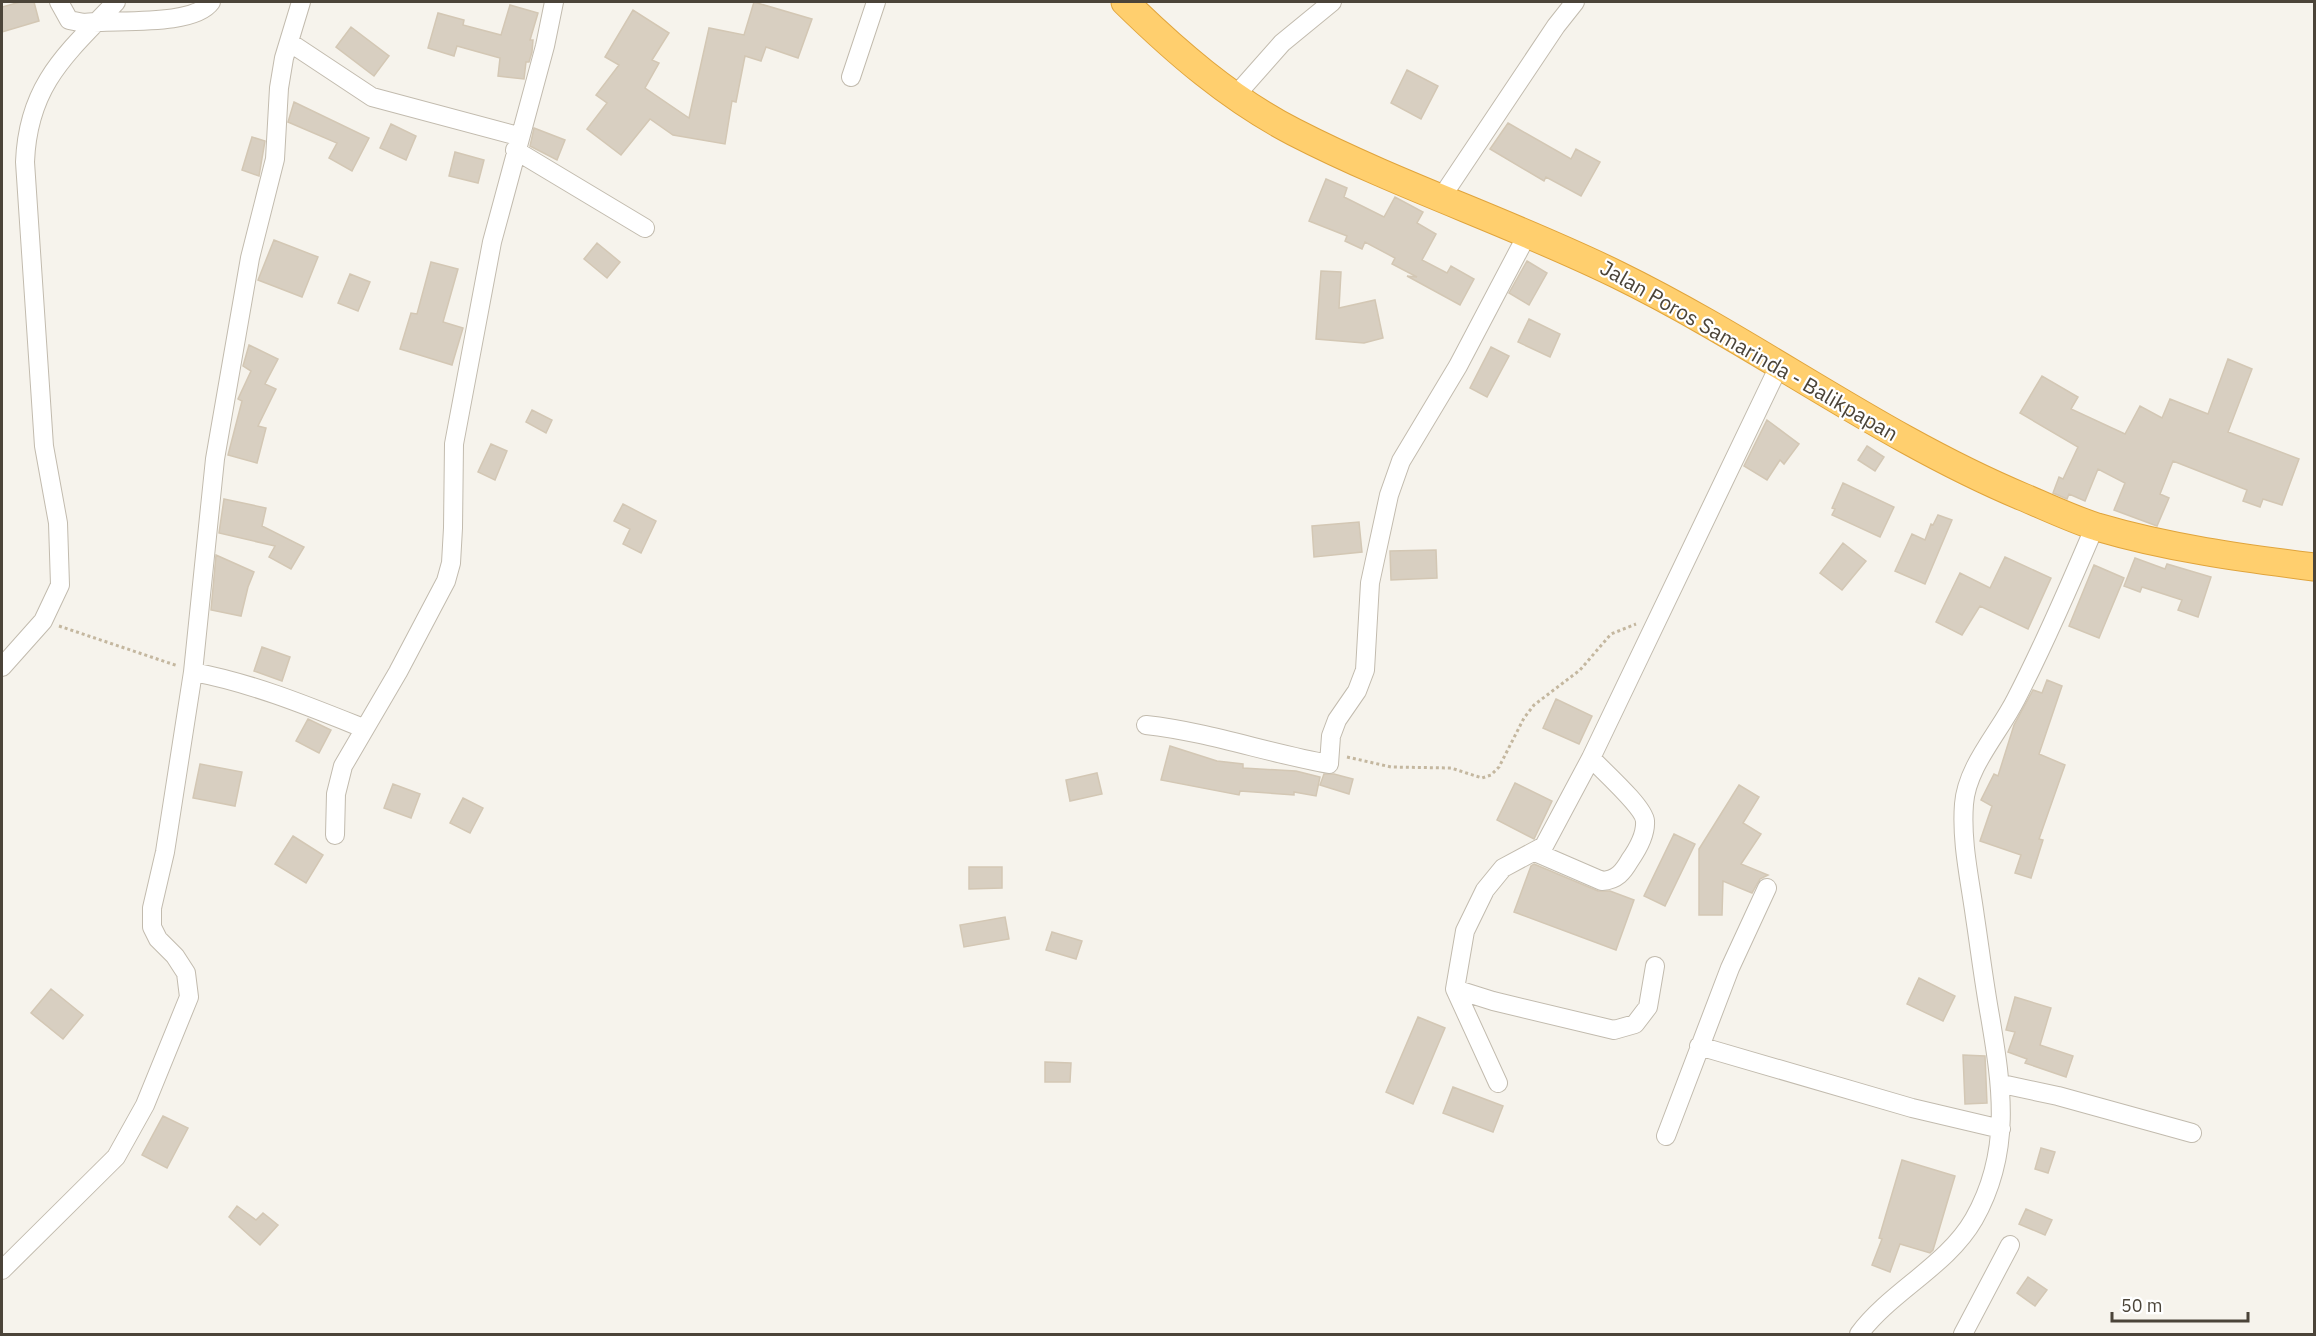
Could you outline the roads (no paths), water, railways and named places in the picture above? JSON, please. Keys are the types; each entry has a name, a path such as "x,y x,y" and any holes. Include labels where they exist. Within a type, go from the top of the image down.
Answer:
{"highway":[{"name":"Jalan Poros Samarinda - Balikpapan","path":"1125,2 1216,84 1292,131 1441,198 1528,233 1621,276 1926,452 1986,482 2095,526 2207,552 2314,567"}],"street":[{"path":"59,2 69,20 84,23 179,18 198,13 211,2"},
{"path":"2,667 43,621 60,585 58,523 44,446 25,162 26,131 36,102 55,67 116,2"},
{"path":"2,1270 116,1157 145,1105 189,997 186,973 176,956 158,939 151,918 165,852 193,672 215,459 250,258 275,159 279,88 301,2"},
{"path":"335,835 336,794 343,766 440,597 449,572 453,528 454,444 496,221 545,46 554,2"},
{"path":"851,77 876,2"},
{"path":"1236,95 1282,43 1332,2"},
{"path":"1441,198 1549,36 1575,2"},
{"path":"289,42 372,97 516,143 645,228"},
{"path":"1146,725 1187,729 1286,756 1329,764 1331,736 1337,720 1357,692 1365,670 1370,583 1389,495 1401,461 1458,366 1528,233"},
{"path":"1498,1083 1455,988 1465,931 1485,890 1503,868 1544,846 1591,758 1779,366"},
{"path":"1859,1335 1883,1309 1942,1256 1973,1221 1991,1179 2001,1129 2002,1084 1968,874 1964,837 1966,794 1968,783 2014,702 2051,629 2095,526"},
{"path":"193,672 225,678 269,692 363,728"},
{"path":"1535,852 1602,880 1612,880 1624,870 1637,850 1645,829 1644,815 1591,758"},
{"path":"1666,1136 1730,968 1767,888"},
{"path":"1455,988 1493,1001 1614,1030 1635,1024 1648,1007 1655,966"},
{"path":"1699,1046 1912,1108 2001,1129"},
{"path":"2002,1084 2058,1095 2192,1133"},
{"path":"1962,1335 2010,1245"}]}
